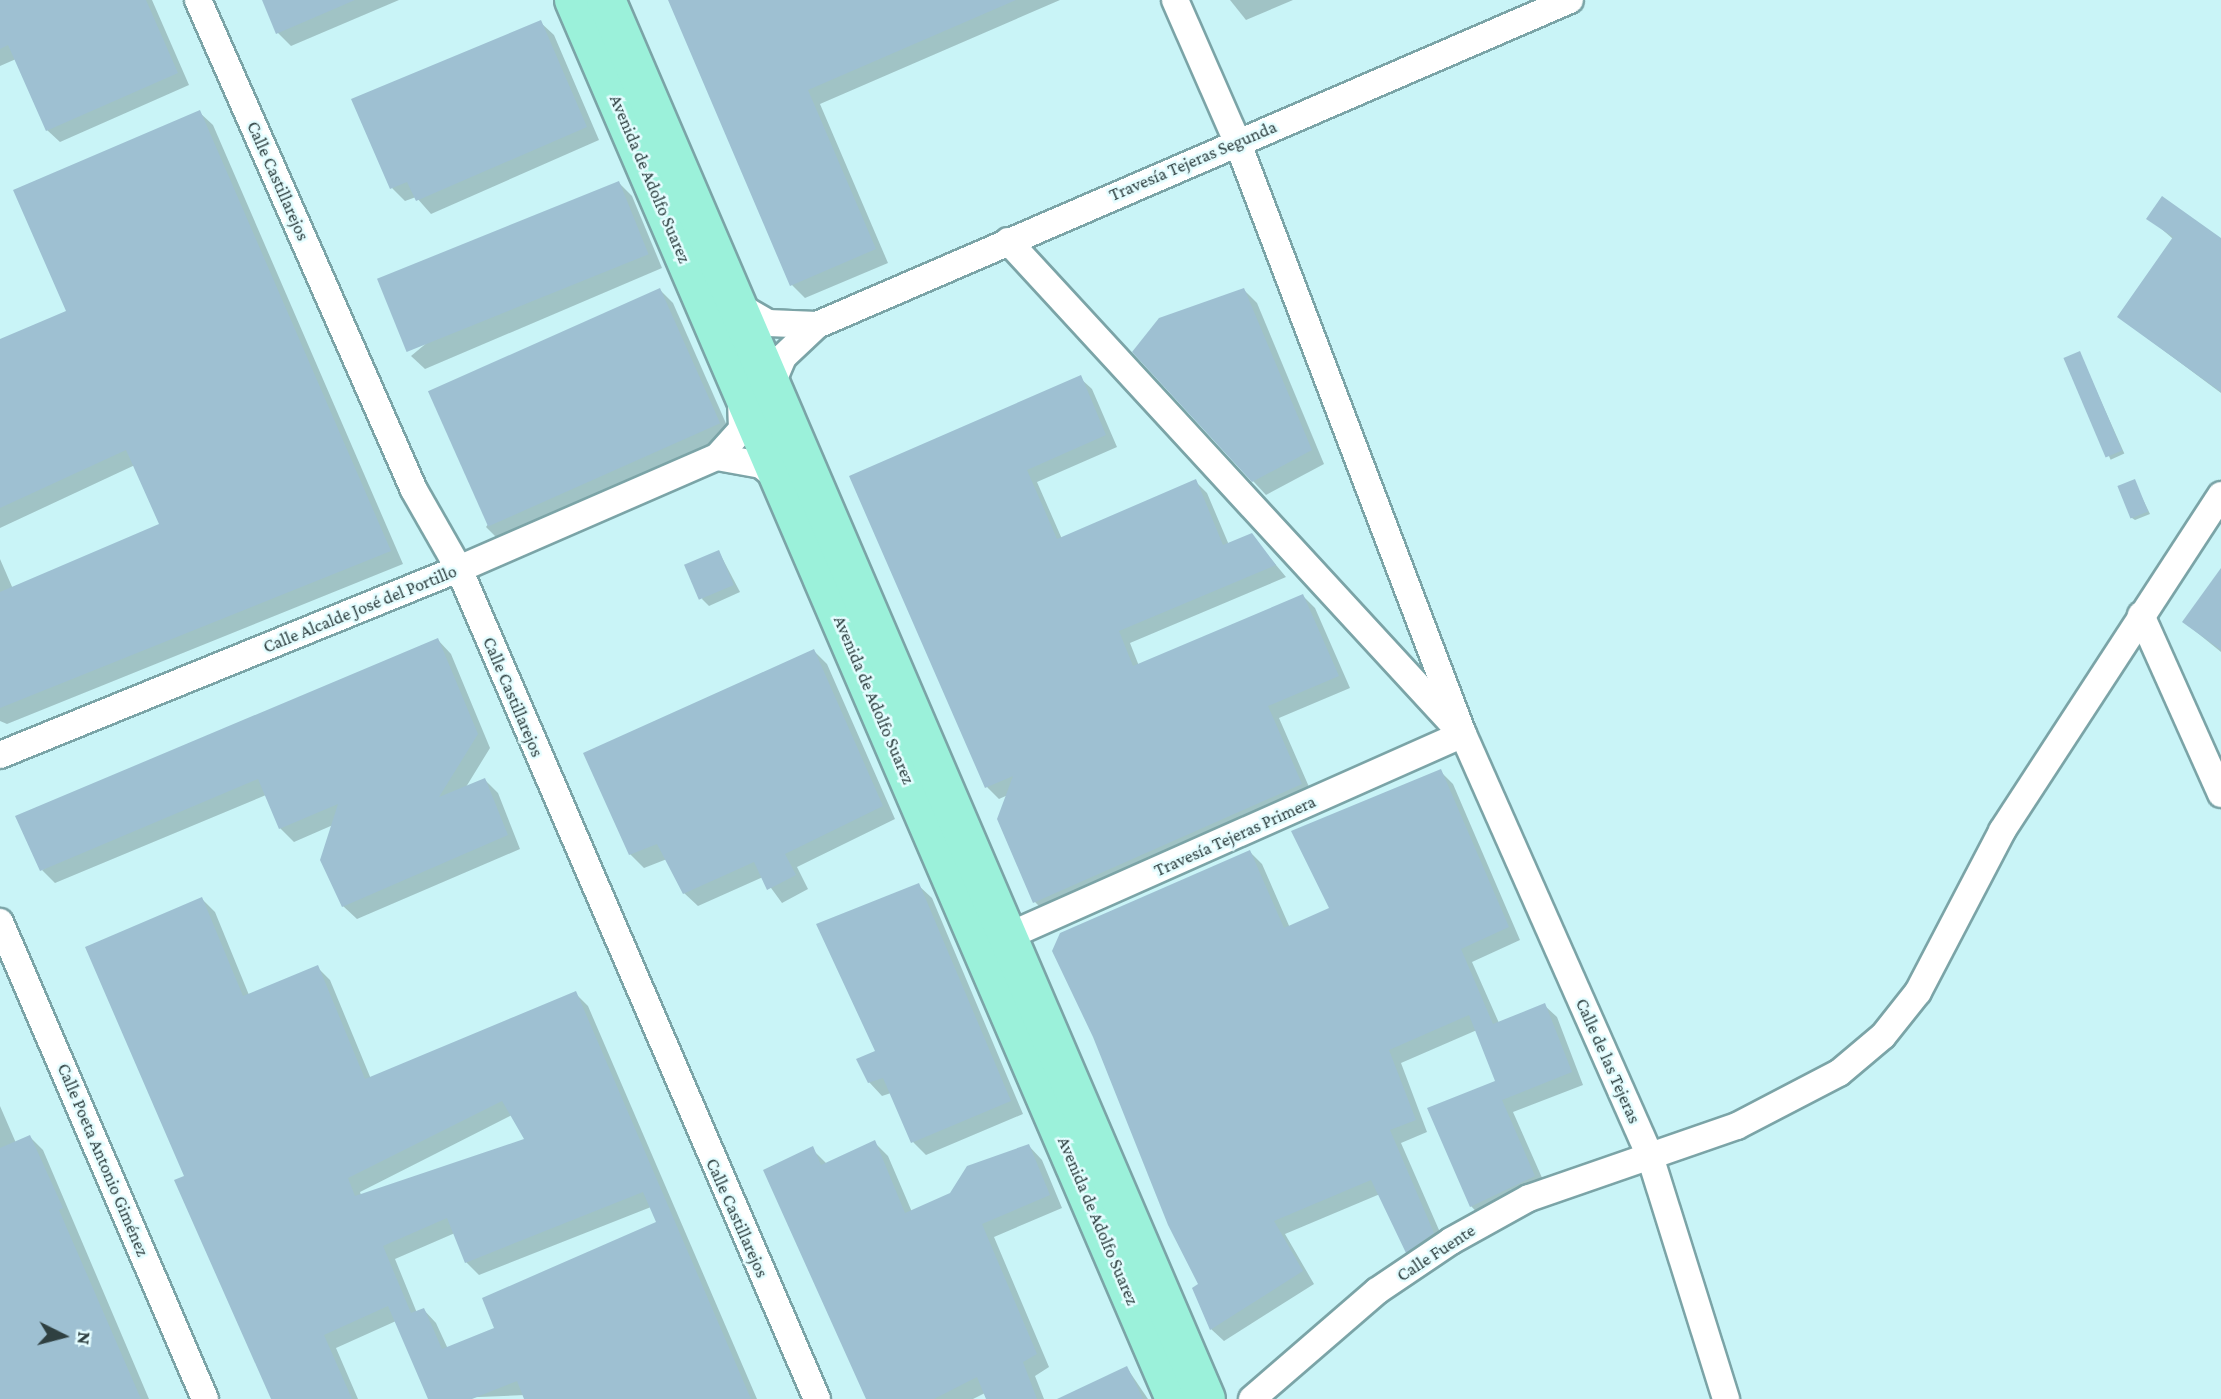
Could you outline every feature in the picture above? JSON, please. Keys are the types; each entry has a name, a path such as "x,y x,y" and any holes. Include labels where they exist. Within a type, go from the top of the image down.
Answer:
{"main road":[{"name":"Avenida de Adolfo Suarez","path":"574,0 1006,937 1206,1399"},
{"name":"Avenida de Adolfo Suarez","path":"606,0 737,305 754,386 779,479 1175,1399"}],"street":[{"name":"Calle Castillarejos","path":"198,0 414,490 459,569 817,1399"},
{"name":"Calle de las Tejeras","path":"1175,0 1237,141 1463,734 1649,1153 1726,1399"},
{"name":"Travesía Tejeras Segunda","path":"817,325 1237,141 1570,0"},
{"path":"1008,241 1463,734"},
{"path":"737,305 768,323 817,325"},
{"path":"717,457 742,429 754,386 817,325"},
{"name":"Calle Alcalde José del Portillo","path":"0,755 459,569 717,457"},
{"path":"717,457 761,464 779,479"},
{"name":"Calle Fuente","path":"1252,1399 1377,1291 1451,1241 1528,1198 1649,1153 1737,1126 1839,1073 1883,1036 1918,992 2002,831 2221,495"},
{"path":"2141,615 2221,794"},
{"name":"Travesía Tejeras Primera","path":"1006,937 1463,734"},
{"name":"Calle Poeta Antonio Giménez","path":"0,922 205,1399"}],"building":[{"path":"0,0 146,0 178,73 46,131 8,45 0,49"},
{"path":"262,0 355,0 276,34"},
{"path":"668,0 1016,0 808,90 876,249 790,286"},
{"path":"541,20 587,127 416,201 407,182 390,189 351,99"},
{"path":"200,110 391,551 0,708 0,592 159,524 126,450 0,508 0,339 66,311 13,190"},
{"path":"619,181 649,254 407,352 377,279"},
{"path":"2162,196 2221,238 2221,392 2117,317 2173,237 2146,219"},
{"path":"660,288 720,423 488,527 428,391"},
{"path":"1244,288 1312,450 1252,482 1132,352 1159,318"},
{"path":"2080,351 2122,450 2106,457 2063,358"},
{"path":"1081,375 1106,435 1027,470 1057,539 1196,479 1223,545 1252,533 1276,565 1119,631 1133,666 1303,594 1339,676 1268,706 1302,784 1033,903 997,819 1013,776 985,788 849,476"},
{"path":"2135,479 2148,511 2130,519 2117,486"},
{"path":"719,550 734,585 699,600 684,565"},
{"path":"2221,568 2221,650 2182,622"},
{"path":"438,638 478,734 439,797 485,778 508,835 342,907 320,860 338,804 279,829 258,779 40,871 15,816"},
{"path":"814,649 883,806 785,854 796,875 767,890 754,862 683,894 657,844 629,855 583,753"},
{"path":"1441,769 1509,927 1461,949 1493,1024 1545,1003 1572,1072 1502,1100 1535,1176 1470,1207 1427,1108 1495,1081 1469,1015 1389,1050 1416,1120 1390,1130 1434,1233 1406,1253 1371,1180 1274,1221 1303,1271 1210,1330 1192,1288 1198,1284 1168,1225 1093,1037 1052,951 1060,933 1250,850 1284,928 1329,908 1291,831"},
{"path":"919,883 1011,1101 911,1143 883,1078 868,1083 856,1059 875,1051 816,924"},
{"path":"202,897 243,996 318,965 365,1079 576,991 751,1399 524,1399 517,1381 472,1399 428,1399 388,1306 324,1335 352,1399 271,1399 174,1180 184,1176 85,947","holes":["502,1101 524,1139 355,1196 348,1178","643,1192 656,1222 482,1298 494,1328 442,1349 424,1308 411,1313 383,1246 447,1218 465,1263"]},
{"path":"30,1135 63,1208 59,1210 141,1399 0,1399 0,1148"},
{"path":"875,1140 905,1213 950,1193 967,1166 1029,1144 1050,1195 982,1224 1037,1354 1023,1362 1037,1399 986,1399 977,1377 934,1399 866,1399 763,1170 813,1146 821,1165"},
{"path":"1127,1366 1143,1399 1057,1399"}]}
